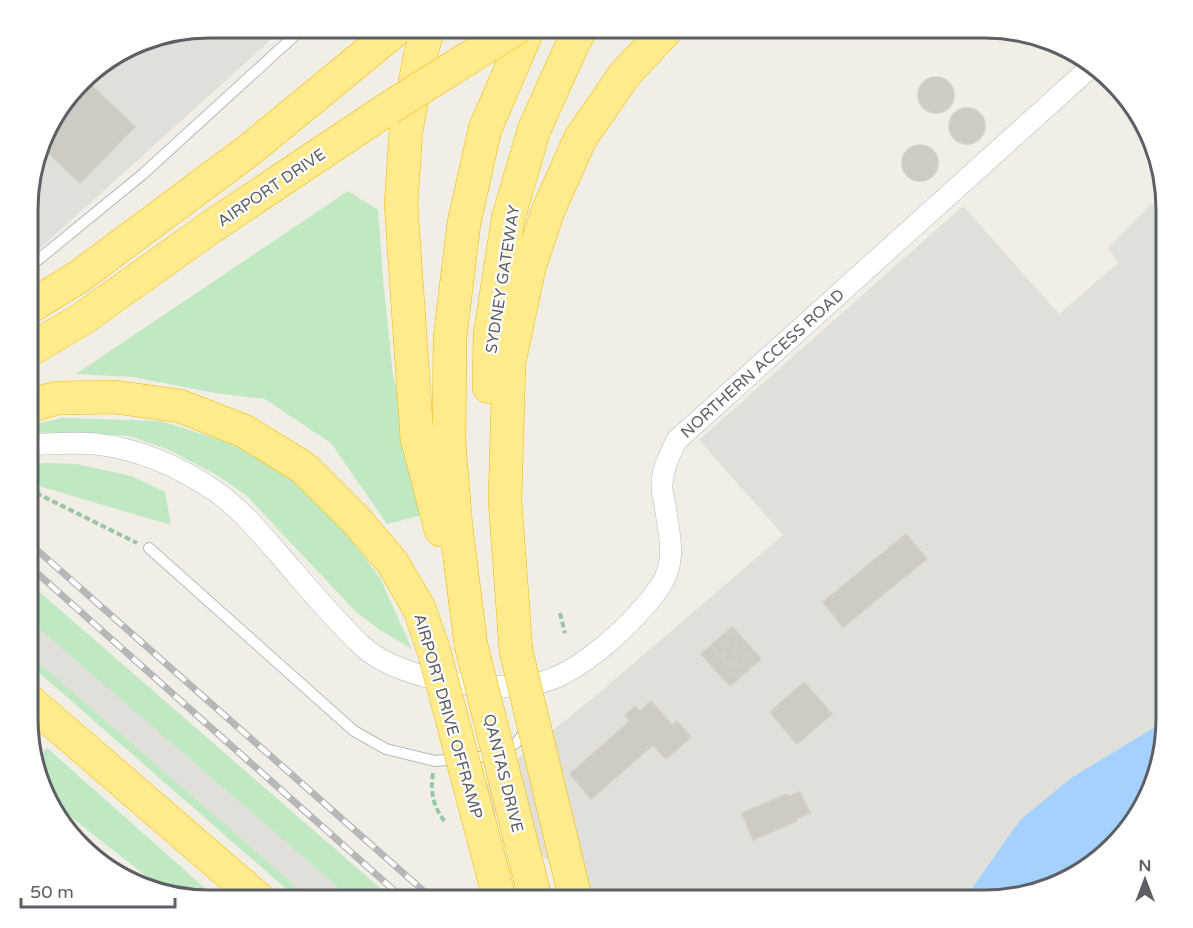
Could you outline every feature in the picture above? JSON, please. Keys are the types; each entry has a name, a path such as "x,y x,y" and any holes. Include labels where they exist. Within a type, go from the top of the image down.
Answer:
{"highway":[{"path":"248,151 360,38"},
{"path":"38,302 77,278 248,151 386,38"},
{"path":"426,38 406,131 401,204 417,438 471,645"},
{"name":"AIRPORT DRIVE","path":"38,345 82,319 211,227 389,108 500,38"},
{"path":"471,645 456,528 449,443 450,337 464,223 485,129 524,38"},
{"name":"SYDNEY GATEWAY","path":"516,651 494,523 488,405 490,335 508,219 534,130 576,38"},
{"path":"573,890 516,651 505,500 509,363 529,268 548,211 580,139 626,74 659,38"},
{"name":"AIRPORT DRIVE OFFRAMP","path":"38,403 57,398 115,397 180,406 244,431 304,468 356,519 392,562 419,608 434,651 497,890"},
{"name":"QANTAS DRIVE","path":"471,645 533,890"},
{"path":"38,708 248,890"}],"street":[{"name":"NORTHERN ACCESS ROAD","path":"38,444 96,444 134,452 180,470 219,494 252,523 363,648 397,668 412,674 456,683 540,693 613,639 659,588 671,566 670,540 662,484 667,460 676,440 1086,71"}],"lane":[{"path":"38,260 143,174 292,38"},
{"path":"149,548 354,731 386,749 435,761 491,756 516,743 528,728 540,693"}],"path":[{"path":"38,494 149,548"},
{"path":"560,613 565,633"},
{"path":"435,761 431,786 433,803 446,823"}],"shaded area":[{"path":"197,38 273,38 38,250 39,186 43,164 50,143 66,113 87,87 123,60 164,43"},
{"path":"1151,204 1156,204 1156,208 1155,727 1071,778 1020,820 971,890 582,890 473,795 598,694 783,535 699,440 963,206 1059,314 1118,263 1108,248"},
{"path":"38,628 341,890 300,890 38,662"}],"green space":[{"path":"348,191 378,210 393,376 430,513 387,524 331,443 265,399 215,393 133,377 76,374"},
{"path":"62,418 161,421 230,443 292,479 340,524 380,578 412,649 356,612 246,495 215,474 167,449 129,436 38,432 38,424"},
{"path":"38,464 77,464 131,476 165,492 171,525 38,485"},
{"path":"38,591 382,890 341,890 38,628"},
{"path":"38,662 300,890 287,890 38,672"},
{"path":"47,748 208,890 175,887 152,881 64,811 50,785 41,755"}],"water":[{"path":"1155,727 1152,753 1143,785 1127,815 1097,848 1080,862 1040,881 996,890 971,890 1020,820 1071,778"}],"building":[{"path":"936,77 949,82 954,95 949,108 936,113 923,108 918,95 923,82"},
{"path":"91,84 135,127 80,183 47,152 66,113"},
{"path":"967,108 980,113 985,126 980,139 967,144 954,139 949,126 954,113"},
{"path":"920,145 933,150 938,163 933,176 920,181 907,176 902,163 907,150"},
{"path":"906,534 927,559 843,627 823,602"},
{"path":"732,627 761,659 730,686 701,654"},
{"path":"733,633 736,634 736,644 729,645 726,644 725,637 726,634"},
{"path":"722,642 726,648 722,654 718,654 714,646"},
{"path":"742,643 745,644 745,654 738,655 735,654 734,647 735,644"},
{"path":"730,652 734,658 730,664 726,664 722,656"},
{"path":"750,655 753,656 753,666 746,667 743,666 742,659 743,656"},
{"path":"738,664 742,670 738,676 734,676 730,668"},
{"path":"804,682 832,714 797,744 770,712"},
{"path":"651,701 672,725 677,721 691,737 666,759 653,745 591,799 570,774 630,721 625,715 635,706 640,711"},
{"path":"800,792 810,813 753,840 742,813 787,794 789,796"}],"railway":[{"path":"38,551 423,890"},
{"path":"38,574 394,890"}]}
